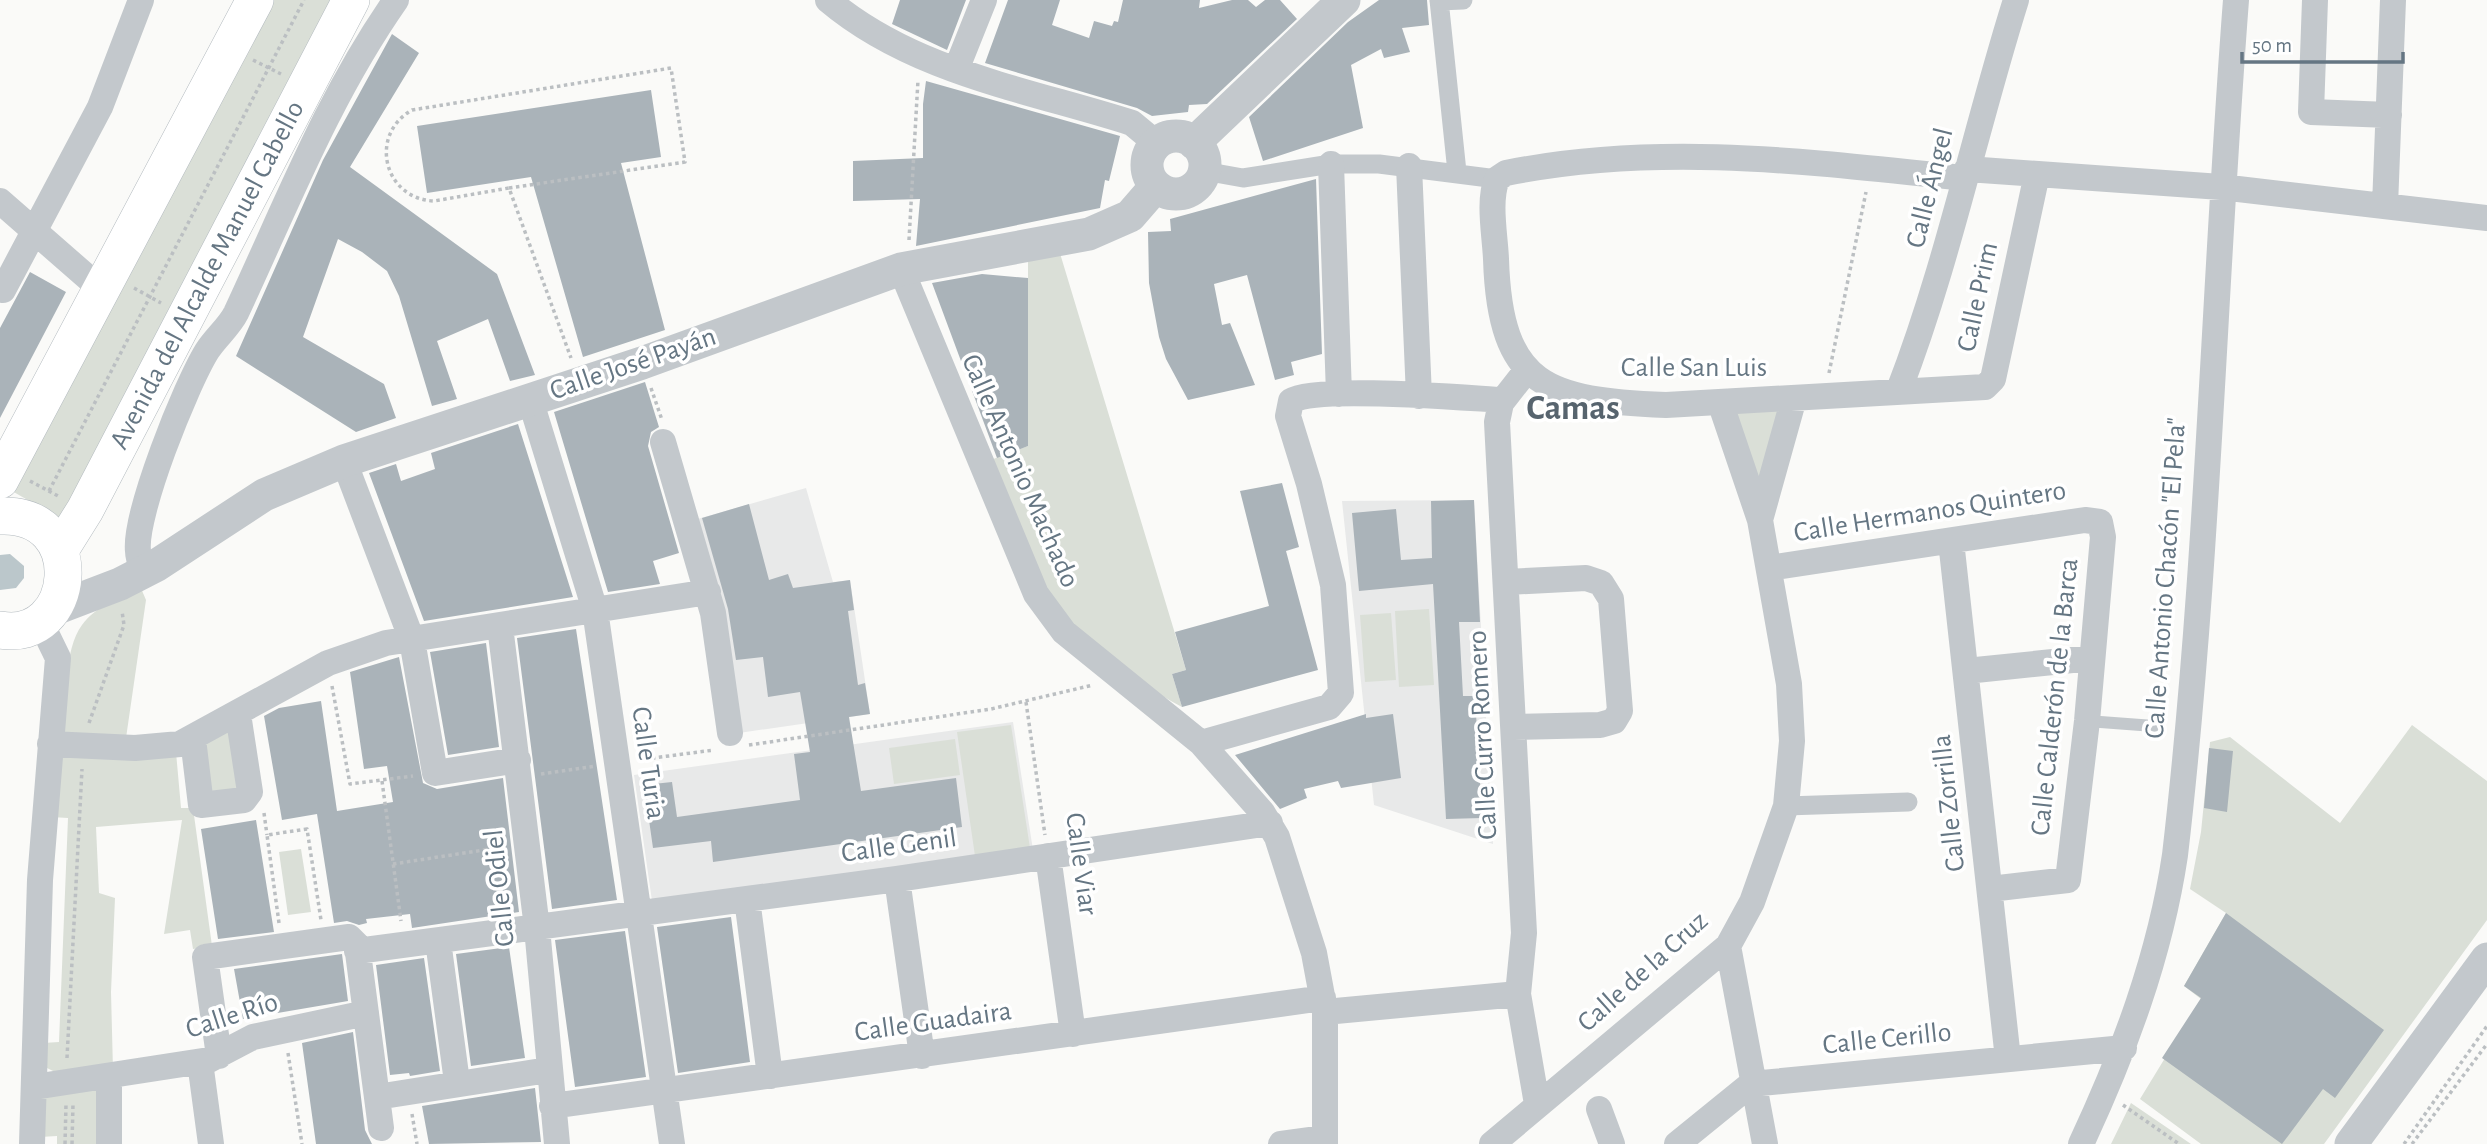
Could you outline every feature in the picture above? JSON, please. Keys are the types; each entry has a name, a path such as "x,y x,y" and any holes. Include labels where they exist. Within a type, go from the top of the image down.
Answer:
{"main road":[{"path":"0,480 103,291 255,0"},
{"name":"Avenida del Alcalde Manuel Cabello","path":"23,628 64,583 63,559 85,510 351,0"},
{"path":"0,516 15,515 34,522 49,533 63,559"}],"street":[{"path":"2,289 100,107 141,0"},
{"path":"63,559 128,587 156,471 199,368 208,350 234,316 324,118 364,45 396,0"},
{"path":"828,0 869,32 922,58 1132,123 1156,143"},
{"path":"956,70 984,0"},
{"path":"1344,0 1199,157 1196,186 1181,194 1164,191 1156,186 1147,165 1156,143 1171,136 1199,157 1243,178 1331,164 1409,166 1497,179 1518,170 1667,155 1734,156 1871,168 1966,174 2037,174 2221,187 2487,218"},
{"path":"1457,172 1439,1 1463,0"},
{"name":"Calle Ángel","path":"1899,390 1938,280 2016,0"},
{"name":"Calle Antonio Chacón \"El Pela\"","path":"2081,1144 2124,1048 2169,895 2183,787 2197,609 2221,187 2236,0"},
{"path":"2315,0 2311,112 2389,115"},
{"path":"2385,206 2393,0"},
{"path":"1331,164 1339,394"},
{"path":"1409,166 1419,396"},
{"name":"Calle Prim","path":"1899,390 1977,388 1990,384 2037,174"},
{"path":"1497,179 1494,203 1497,303 1504,329 1526,371"},
{"name":"Calle José Payán","path":"23,628 128,587 264,495 344,461 642,363 906,268 1089,234 1129,216 1156,186"},
{"path":"0,201 103,291"},
{"name":"Calle Antonio Machado","path":"906,268 1036,594 1064,632 1201,743 1270,823 1298,898 1324,1005 1325,1141"},
{"name":"Calle San Luis","path":"1526,371 1540,381 1582,396 1666,405 1899,390"},
{"name":"Calle Curro Romero","path":"1526,371 1503,400 1497,422 1524,933 1518,993 1537,1104"},
{"path":"1201,743 1321,709 1337,700 1341,693 1333,585 1288,407 1299,396 1339,394 1503,400"},
{"name":"Calle de la Cruz","path":"1760,520 1794,398"},
{"name":"Calle Turia","path":"530,399 595,610 672,1144"},
{"name":"Calle de la Cruz","path":"1492,1144 1728,946 1752,902 1786,806 1792,741 1789,684 1760,520 1720,402"},
{"path":"663,442 708,592 732,742"},
{"path":"344,461 412,640 435,773 519,768"},
{"name":"Calle Hermanos Quintero","path":"1769,568 2085,520 2100,522"},
{"name":"Calle Calderón de la Barca","path":"1990,889 2068,880 2087,721 2103,537 2100,522"},
{"name":"Calle Zorrilla","path":"1951,541 2008,1059"},
{"path":"1507,582 1587,578 1601,583 1611,599 1620,711 1614,721 1600,725 1514,727"},
{"path":"50,744 155,748 193,739 328,663 363,650 708,592"},
{"name":"Calle Odiel","path":"500,626 537,928 548,1070 557,1144"},
{"path":"23,628 58,658 40,880 32,1144"},
{"path":"1966,671 2092,659"},
{"path":"193,739 201,805 244,800 250,792 238,713"},
{"path":"1786,806 1908,802"},
{"name":"Calle Genil","path":"357,951 897,879 1270,823"},
{"name":"Calle Viar","path":"1048,856 1073,1034"},
{"path":"897,879 922,1056"},
{"path":"747,898 771,1076"},
{"path":"211,1144 205,957 324,939 349,937 357,945 381,1128"},
{"path":"438,941 457,1082"},
{"path":"1728,946 1751,1084 1765,1144"},
{"path":"2351,1144 2487,959"},
{"name":"Calle Guadaira","path":"552,1106 1073,1034 1324,1005 1518,993"},
{"name":"Calle Río","path":"34,1087 209,1059 242,1040 366,1013"},
{"name":"Calle Cerillo","path":"1751,1084 2124,1048"},
{"path":"377,1097 457,1082 548,1070"},
{"path":"109,1076 109,1144"},
{"path":"1677,1144 1751,1084"},
{"path":"1599,1109 1612,1144"},
{"path":"1281,1144 1325,1141"}],"lane":[{"path":"2087,721 2154,726"}],"path":[{"path":"49,491 304,0"},
{"path":"906,268 914,108 922,58"},
{"path":"671,68 685,162 509,188 434,201 421,199 389,174 386,164 391,130 400,117 412,110 671,68"},
{"path":"1824,395 1871,168"},
{"path":"509,188 581,383"},
{"path":"642,363 666,433 663,442"},
{"path":"65,1144 70,1082 83,744 124,625 128,587"},
{"path":"328,663 350,785 435,773"},
{"path":"519,768 616,763 732,742 1026,702 1122,677"},
{"name":"Calle Viar","path":"1026,702 1048,856"},
{"path":"382,781 404,946"},
{"path":"282,945 267,835 307,829 324,939"},
{"path":"393,864 526,844"},
{"path":"2404,1144 2487,1026"},
{"path":"285,1030 302,1144"},
{"path":"2412,1144 2487,1044"},
{"path":"70,1082 72,1144"},
{"path":"2105,1094 2179,1144"}],"shaded area":[{"path":"266,0 337,0 66,522 12,491"},
{"path":"1059,250 1186,670 1172,674 1182,707 1105,657 1087,642 1056,608 1028,558 988,461 1028,446 1028,257"},
{"path":"1785,404 1762,488 1728,407"},
{"path":"806,488 833,582 850,580 870,714 739,733 694,520"},
{"path":"1474,500 1493,844 1374,805 1342,501"},
{"path":"10,554 24,566 24,578 16,588 0,590 0,555"},
{"path":"140,586 146,600 126,738 61,736 68,663 76,635 94,613"},
{"path":"1429,609 1434,685 1399,687 1395,611"},
{"path":"1391,613 1396,680 1365,682 1360,615"},
{"path":"234,722 244,792 203,800 198,742"},
{"path":"1013,722 1033,850 652,901 634,775"},
{"path":"1011,725 1030,848 975,856 957,732"},
{"path":"2412,725 2487,781 2487,920 2324,1144 2201,1144 2140,1099 2201,999 2184,986 2226,913 2190,889 2201,832 2210,742 2230,737 2340,823"},
{"path":"955,739 960,775 894,784 889,748"},
{"path":"176,752 181,808 193,808 212,946 193,949 190,930 164,934 182,820 96,827 99,893 115,898 111,992 113,1070 55,1072 47,1068 43,1043 59,1042 68,818 51,817 60,757"},
{"path":"301,849 311,912 288,915 279,852"},
{"path":"104,1081 103,1144 57,1144 57,1136 40,1137 41,1096"},
{"path":"2131,1103 2191,1144 2111,1144"}],"building":[{"path":"900,0 966,0 947,50 892,24"},
{"path":"1008,0 1060,0 1052,25 1089,38 1094,21 1112,26 1114,21 1118,22 1123,0 1200,0 1199,8 1232,0 1248,0 1256,7 1265,0 1280,0 1297,19 1207,104 1189,105 1188,112 1152,116 1137,108 985,63"},
{"path":"1379,0 1427,0 1429,25 1402,28 1410,52 1384,58 1381,49 1351,65 1363,128 1263,161 1249,117 1348,22"},
{"path":"392,34 419,53 350,167 497,274 535,375 510,381 488,319 437,341 457,399 432,406 399,296 387,271 362,252 338,239 303,337 384,384 396,418 356,432 236,356 323,160"},
{"path":"926,81 1120,136 1109,181 1105,180 1100,208 916,246 920,199 853,201 853,161 923,158 923,104"},
{"path":"651,90 661,157 621,163 665,330 583,357 531,177 427,193 417,126"},
{"path":"1316,179 1322,354 1291,362 1294,375 1275,380 1247,275 1214,284 1222,325 1230,323 1255,385 1188,400 1166,359 1159,337 1149,283 1148,232 1171,231 1170,219"},
{"path":"30,272 66,292 0,418 0,328"},
{"path":"982,274 1028,278 1028,446 997,458 932,283"},
{"path":"645,382 659,427 651,432 648,446 679,553 653,561 660,584 608,592 554,412"},
{"path":"518,424 573,597 424,621 369,473 396,464 401,481 435,469 431,453"},
{"path":"1282,483 1299,547 1286,551 1318,670 1182,707 1172,674 1186,670 1175,632 1269,606 1240,491"},
{"path":"1474,500 1480,622 1459,622 1463,696 1475,696 1482,818 1446,819 1433,584 1359,591 1352,513 1396,509 1401,560 1432,558 1431,501"},
{"path":"749,504 769,580 788,574 793,588 850,580 854,610 848,611 858,685 865,683 870,714 849,717 861,791 956,778 962,827 713,862 711,841 653,848 644,785 672,782 677,817 800,800 794,754 810,752 800,692 768,697 763,657 736,660 728,609 702,518"},
{"path":"576,629 617,900 552,909 517,638"},
{"path":"486,643 499,747 448,755 430,652"},
{"path":"399,657 423,783 437,789 503,778 519,912 412,928 410,914 366,919 367,923 359,925 347,921 334,923 317,814 282,820 264,716 279,708 321,701 337,811 393,802 387,766 364,769 350,672"},
{"path":"1366,714 1366,718 1393,714 1401,778 1341,788 1338,781 1304,789 1307,798 1280,809 1235,755"},
{"path":"2209,748 2233,751 2227,812 2204,808"},
{"path":"256,820 274,932 218,939 201,829"},
{"path":"2226,913 2384,1030 2335,1098 2323,1089 2282,1144 2162,1058 2201,998 2184,986"},
{"path":"731,917 750,1062 678,1073 657,927"},
{"path":"625,931 646,1077 575,1087 555,940"},
{"path":"509,947 525,1058 471,1066 456,954"},
{"path":"342,954 348,1001 243,1019 234,969"},
{"path":"424,958 440,1071 410,1076 409,1073 390,1075 376,965"},
{"path":"353,1032 365,1130 372,1144 316,1144 302,1043"},
{"path":"535,1088 541,1142 429,1144 422,1106"}],"district":[{"name":"Camas","path":"1573,408"}]}
